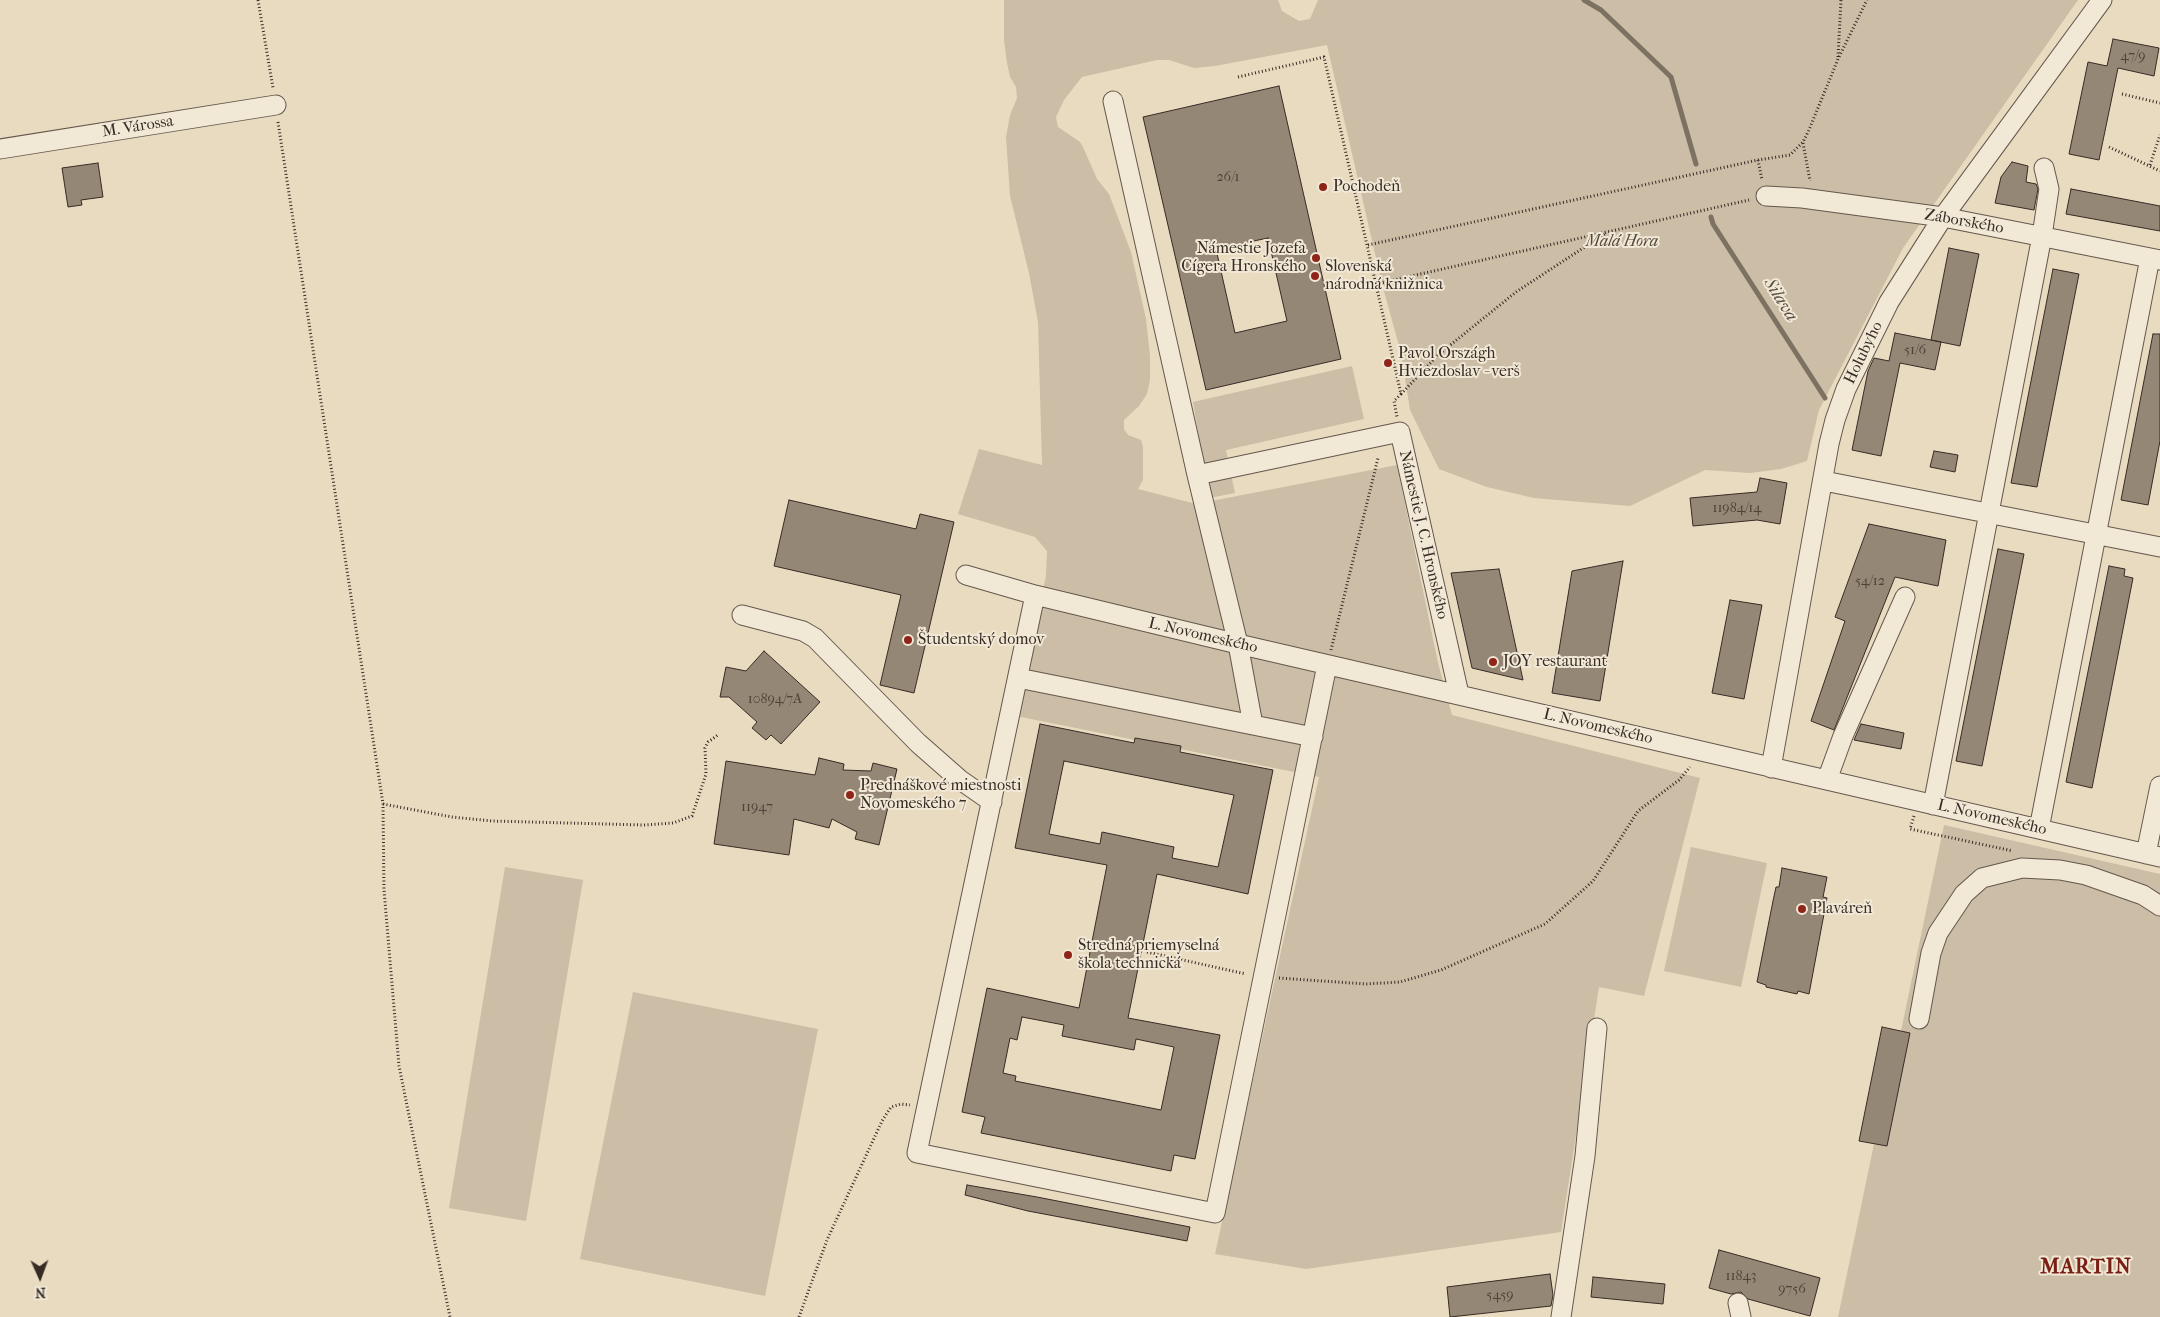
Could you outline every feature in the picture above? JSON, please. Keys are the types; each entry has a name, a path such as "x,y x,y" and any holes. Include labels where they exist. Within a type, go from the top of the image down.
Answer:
{"street":[{"name":"Holubyho","path":"1771,768 1835,420 1846,389 1889,302 1944,217 2102,0"},
{"path":"1113,101 1197,476 1238,644 1253,725"},
{"name":"M. Várossa","path":"0,149 276,106"},
{"path":"1933,805 2042,236 2049,190 2044,168"},
{"name":"Záborského","path":"1766,196 1814,200 1944,217 2155,259"},
{"path":"2039,829 2097,535 2155,259"},
{"name":"Námestie J. C. Hronského","path":"1197,476 1400,432 1459,694"},
{"path":"1824,481 2160,547"},
{"name":"L. Novomeského","path":"966,575 1035,596 2153,856"},
{"path":"1035,596 917,1153 1215,1212 1327,665"},
{"path":"1827,780 1843,736 1905,597"},
{"path":"742,616 803,631 815,638 918,743 959,779 992,802"},
{"path":"1018,678 1313,737"},
{"path":"2153,856 2160,786"},
{"path":"1919,1019 1931,953 1938,933 1964,894 1982,878 2022,868 2060,870 2086,875 2144,895 2160,906"},
{"path":"1561,1317 1585,1156 1597,1028"}],"path":[{"path":"258,0 276,106 382,804 384,890 399,1066 450,1317"},
{"path":"1838,59 1841,0"},
{"path":"1368,245 1790,154 1803,142 1838,59 1867,0"},
{"path":"1238,77 1324,57 1401,394"},
{"path":"2122,94 2160,103"},
{"path":"2150,165 2160,135"},
{"path":"1803,142 1814,200"},
{"path":"2109,147 2160,171"},
{"path":"1376,284 1766,196"},
{"path":"1400,432 1394,401 1438,355 1516,292 1608,231"},
{"path":"1327,665 1378,458"},
{"path":"382,804 452,817 492,821 644,825 674,823 692,816 706,774 705,748 708,742 718,735"},
{"path":"1366,984 1400,982 1442,970 1545,924 1593,881 1638,811 1679,780 1694,762"},
{"path":"799,1317 827,1240 882,1121 891,1107 900,1104 927,1107"}],"green space":[{"name":"Malá Hora","path":"1004,0 1278,0 1282,11 1299,21 1310,19 1318,0 2078,0 1903,248 1819,410 1807,461 1781,469 1750,473 1705,470 1630,506 1534,498 1487,487 1439,469 1410,410 1401,353 1382,284 1327,45 1215,66 1194,68 1169,60 1157,60 1082,77 1064,100 1056,117 1058,127 1080,142 1097,179 1109,194 1131,252 1146,319 1150,356 1150,380 1147,394 1139,406 1124,420 1124,429 1128,435 1141,440 1143,447 1143,480 1138,489 1196,504 1397,465 1438,663 1452,715 1700,778 1644,996 1599,987 1561,1232 1306,1269 1215,1254 1319,777 1016,716 1046,576 1047,551 1035,537 958,514 979,449 1042,465 1038,322 1029,273 1010,196 1006,137 1010,115 1017,98 1016,87 1010,77 1007,63 1004,40"},
{"path":"1352,366 1364,419 1226,450 1235,493 1209,498 1193,402"},
{"path":"1944,825 2160,874 2160,1317 1838,1317 1874,1144 1887,1146 1910,1033 1901,1031"},
{"path":"1691,847 1767,863 1741,987 1664,971"},
{"path":"505,867 583,880 526,1221 449,1208"},
{"path":"633,992 818,1029 765,1296 580,1259"}],"building":[{"path":"2113,39 2159,48 2154,76 2118,68 2099,160 2069,154 2088,62 2107,66"},
{"path":"1279,86 1341,359 1206,390 1143,117","holes":["1268,238 1287,321 1235,333 1216,249"]},
{"path":"2012,162 2028,166 2026,182 2036,184 2038,189 2034,210 1995,203 2001,177"},
{"path":"98,163 103,197 81,200 82,205 68,207 62,168"},
{"path":"2071,189 2160,206 2160,231 2066,214"},
{"path":"1949,248 1979,254 1960,346 1931,340"},
{"path":"2053,269 2079,274 2037,487 2011,483"},
{"path":"1895,333 1941,342 1935,370 1900,363 1881,456 1852,450 1868,371 1874,358 1889,361"},
{"path":"2153,334 2160,334 2160,441 2148,505 2121,500"},
{"path":"1934,451 1958,455 1955,472 1930,467"},
{"path":"1760,478 1787,483 1780,524 1757,520 1693,526 1690,498 1757,492"},
{"name":"Študentský domov","path":"789,500 916,529 920,514 954,522 914,693 880,685 901,595 774,566"},
{"path":"1869,524 1946,540 1938,586 1895,577 1834,730 1811,721 1845,621 1835,617"},
{"path":"1998,549 2024,554 1982,766 1956,761"},
{"path":"1623,561 1600,701 1552,693 1572,571"},
{"path":"2109,566 2125,569 2124,576 2133,578 2092,788 2066,782"},
{"path":"1499,569 1523,680 1472,668 1451,573"},
{"path":"1730,600 1762,605 1744,699 1712,693"},
{"path":"764,651 820,702 781,744 771,735 766,740 752,728 757,722 729,697 720,697 726,667 746,671"},
{"path":"1040,724 1134,743 1135,738 1181,746 1180,752 1273,770 1248,894 1157,874 1128,1018 1220,1035 1195,1159 1174,1155 1171,1171 981,1133 985,1117 962,1112 987,988 1079,1008 1107,865 1015,848","holes":["1064,761 1234,795 1218,867 1172,858 1174,847 1102,832 1100,844 1049,834","1022,1017 1064,1025 1062,1036 1134,1050 1136,1039 1174,1047 1161,1110 1015,1081 1016,1076 1003,1073 1010,1038 1017,1040"]},
{"path":"1861,724 1904,733 1901,749 1854,740"},
{"path":"819,758 844,764 843,770 871,771 873,763 897,769 879,845 855,839 857,832 832,819 829,828 794,819 789,855 714,844 726,761 815,775"},
{"path":"1782,868 1827,877 1823,897 1827,898 1809,994 1798,991 1797,994 1766,987 1766,985 1757,982 1776,887 1779,887"},
{"path":"1882,1027 1910,1033 1887,1146 1859,1141"},
{"path":"967,1185 1190,1227 1187,1241 1028,1211 965,1195"},
{"path":"1719,1250 1820,1278 1810,1316 1748,1299 1741,1292 1731,1294 1709,1288"},
{"path":"1550,1274 1553,1295 1551,1306 1450,1317 1447,1287"},
{"path":"1593,1277 1665,1284 1663,1304 1591,1297"}],"waterway":[{"name":"Silava","path":"1584,0 1601,10 1671,77 1696,164"},
{"name":"Silava","path":"1711,217 1713,224 1825,398"}],"place":[{"name":"Pochodeň","path":"1323,187"},
{"name":"Námestie Jozefa Cígera Hronského","path":"1316,258"},
{"name":"Slovenská národná knižnica","path":"1315,276"},
{"name":"Pavol Országh Hviezdoslav - verš","path":"1388,363"},
{"name":"Študentský domov","path":"908,640"},
{"name":"JOY restaurant","path":"1493,662"},
{"name":"Prednáškové miestnosti Novomeského 7","path":"850,795"},
{"name":"Plaváreň","path":"1802,909"},
{"name":"Stredná priemyselná škola technická","path":"1068,955"}],"district":[{"name":"MARTIN","path":"2086,1268"}]}
